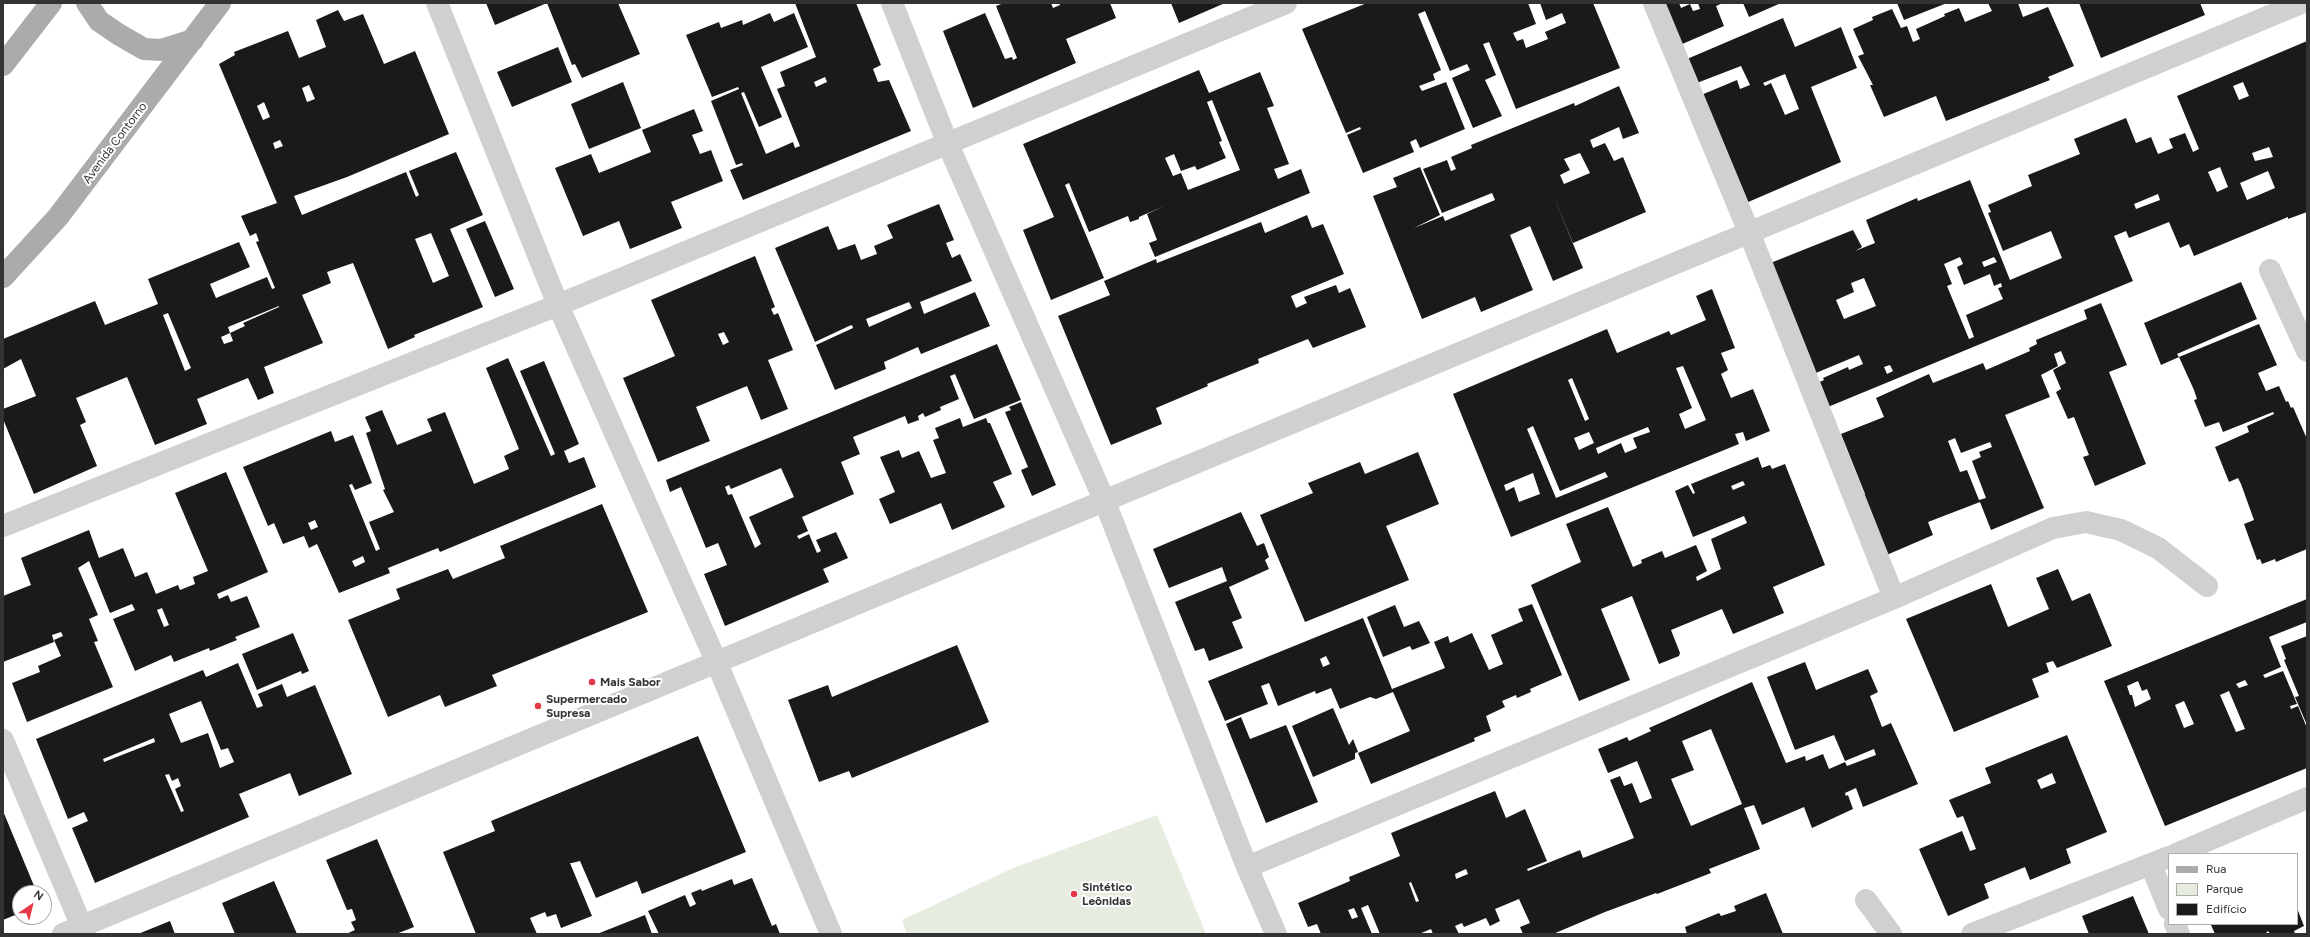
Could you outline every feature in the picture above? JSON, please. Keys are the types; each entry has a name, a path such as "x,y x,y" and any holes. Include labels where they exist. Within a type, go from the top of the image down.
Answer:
{"main road":[{"path":"3,65 51,3"},
{"path":"87,3 99,21 144,49 160,50 193,40"},
{"name":"Avenida Contorno","path":"3,277 58,217 220,3"}],"street":[{"path":"436,3 558,305 716,661 831,934"},
{"path":"892,3 947,142 1105,502 1247,867 1276,934"},
{"path":"3,526 558,305 947,142 1258,8 1286,3"},
{"path":"1654,3 1749,232 1894,598"},
{"path":"3,740 76,931 716,661 1105,502 1749,232 2301,3"},
{"path":"2270,270 2307,351"},
{"path":"1247,867 1894,598 2053,528 2086,522 2121,530 2158,548 2207,586"},
{"path":"2178,853 2307,798"},
{"path":"1972,934 2160,861 2168,904"},
{"path":"1866,900 1891,934"},
{"path":"2176,925 2180,934"}],"green space":[{"name":"Sintético Leônidas","path":"1157,815 1206,934 907,934 902,920 1013,868"}],"building":[{"path":"486,3 547,3 495,25"},
{"path":"547,3 618,3 640,54 582,78 575,64 572,65"},
{"path":"795,3 856,3 881,65 873,69 878,82 889,80 911,131 743,200 730,170 743,165 742,163 736,165 711,101 739,89 738,87 712,97 686,35 719,22 721,28 742,20 743,25 770,13 774,22 794,13 808,47 761,67 782,117 759,127 744,92 741,93 766,154 793,142 795,148 800,146 777,89 785,86 780,72 816,57","holes":["825,77 827,82 816,87 814,82"]},
{"path":"1004,3 1051,3 1053,8 1060,5 1059,3 1110,3 1116,18 1066,39 1076,63 973,108 943,31 985,13 1005,59 1012,57 1013,60 1017,58 996,6"},
{"path":"1171,3 1225,3 1179,23"},
{"path":"1367,3 1528,3 1536,24 1513,33 1517,41 1523,39 1526,48 1548,39 1545,32 1566,23 1562,13 1546,20 1540,3 1593,3 1620,68 1516,109 1489,42 1483,44 1496,75 1485,80 1502,116 1473,128 1452,78 1470,70 1467,64 1450,71 1425,11 1418,14 1441,70 1433,74 1435,80 1419,86 1422,91 1446,82 1465,129 1420,148 1416,139 1410,142 1414,152 1363,173 1347,135 1361,129 1360,127 1346,133 1302,29"},
{"path":"1654,3 1679,3 1681,8 1690,4 1693,11 1700,9 1698,3 1723,3 1716,6 1724,26 1673,48"},
{"path":"1743,3 1781,3 1749,17"},
{"path":"1897,3 1947,3 1904,20"},
{"path":"1988,3 2018,3 2023,17 2048,7 2074,66 2048,77 2050,80 1946,121 1936,96 1884,117 1870,85 1873,85 1858,56 1864,54 1853,29 1873,20 1872,17 1892,9 1901,28 1907,26 1913,42 1920,39 1916,29 1945,16 1944,14 1959,8 1965,22 1992,11"},
{"path":"2079,3 2200,3 2205,15 2101,58"},
{"path":"338,10 344,21 363,14 384,64 415,51 449,134 347,177 294,196 302,215 406,172 416,197 419,195 409,171 456,152 483,215 450,229 483,307 414,335 415,337 388,349 353,263 327,272 331,283 302,295 323,343 264,367 274,393 258,400 248,378 197,399 207,424 155,445 127,377 76,398 86,422 80,425 97,466 34,494 3,419 3,409 36,396 21,359 3,369 3,339 95,301 105,325 158,304 148,279 239,242 250,267 210,284 216,298 267,277 272,289 275,288 256,242 259,241 256,233 250,236 241,216 277,203 219,64 235,55 234,52 288,31 299,58 326,47 316,20","holes":["309,85 315,99 307,102 302,88","264,102 270,117 263,120 257,106","280,140 283,146 275,149 273,143","431,233 449,276 433,283 415,239","279,306 243,323 245,326 230,333 228,327","168,313 191,368 185,371 163,315","230,333 233,341 224,344 221,337"]},
{"path":"1783,18 1795,47 1841,27 1857,68 1811,87 1841,162 1739,206 1694,98 1737,80 1740,89 1750,85 1741,66 1689,86 1680,62","holes":["1785,74 1799,109 1785,115 1771,83 1765,86 1763,83"]},
{"path":"2307,41 2307,212 2288,219 2288,217 2194,256 2189,244 2180,248 2169,222 2129,238 2126,231 2114,236 2133,281 1823,409 1813,385 1824,380 1823,378 1848,367 1849,370 1863,364 1859,355 1811,375 1763,266 1853,230 1862,247 1855,251 1875,243 1866,220 1917,198 1918,201 1970,180 2010,280 2062,258 2051,231 2003,251 1988,213 1991,212 1988,205 2032,186 2028,175 2080,154 2074,139 2126,118 2136,143 2151,137 2158,154 2173,148 2169,139 2185,133 2193,152 2199,149 2177,96","holes":["2243,82 2249,96 2239,100 2233,86","2269,147 2273,157 2255,161 2252,153","2220,167 2228,187 2217,192 2208,172","2268,171 2275,188 2247,200 2240,183","2158,194 2160,200 2136,209 2134,204","1960,257 1963,264 1957,267 1964,285 1990,274 1994,286 2001,283 2002,287 1998,288 2003,299 1966,315 1974,337 1969,339 1947,286 1952,284 1944,264","1994,257 1997,262 1984,267 1982,262","1864,278 1876,306 1844,319 1836,300 1854,292 1851,283","1890,365 1893,371 1887,374 1884,367"]},
{"path":"558,47 572,82 512,107 497,72"},
{"path":"1199,70 1209,93 1260,72 1274,106 1267,108 1289,164 1274,169 1278,179 1301,169 1310,193 1155,257 1149,243 1157,240 1147,214 1164,206 1139,217 1139,219 1130,222 1128,216 1089,232 1069,183 1065,185 1104,278 1051,300 1023,230 1054,217 1023,144","holes":["1212,100 1240,170 1188,190 1181,173 1173,176 1165,158 1174,154 1181,171 1195,166 1197,170 1226,158 1219,142 1222,141 1207,102"]},
{"path":"623,82 641,128 589,149 571,104"},
{"path":"1619,86 1639,133 1623,139 1619,127 1590,140 1593,148 1605,143 1614,161 1623,157 1646,212 1573,243 1551,190 1583,268 1553,281 1530,226 1510,235 1533,290 1481,312 1475,297 1422,319 1373,196 1397,187 1393,178 1420,167 1440,215 1414,228 1443,216 1445,221 1495,200 1492,193 1442,213 1423,169 1447,160 1451,171 1456,169 1451,157 1472,148 1471,145 1574,103 1575,106","holes":["1580,153 1590,173 1564,184 1560,175 1570,170 1564,159"]},
{"path":"694,109 703,131 692,135 700,154 711,150 723,181 671,202 682,228 630,249 619,221 583,236 555,168 591,154 599,173 651,152 642,130"},
{"path":"939,204 954,240 946,243 952,258 960,254 972,281 920,302 924,314 975,292 990,326 921,354 918,347 884,362 886,369 835,390 816,345 853,328 852,325 815,342 775,248 828,226 838,250 855,244 861,260 877,254 874,246 893,238 887,225","holes":["909,302 912,308 869,327 866,319"]},
{"path":"1307,215 1312,228 1323,224 1344,274 1291,296 1296,308 1307,303 1304,297 1336,285 1339,293 1350,288 1366,327 1313,348 1308,339 1258,359 1259,363 1207,384 1208,386 1156,408 1162,424 1111,445 1058,316 1110,295 1104,281 1156,259 1157,263 1261,222 1265,233"},
{"path":"485,221 514,289 495,297 466,229"},
{"path":"755,256 775,307 771,309 774,315 778,313 793,350 768,360 788,409 761,420 747,386 696,407 710,441 658,462 623,378 675,356 651,300","holes":["724,332 729,342 723,345 718,334"]},
{"path":"2241,282 2257,319 2177,354 2179,357 2161,365 2144,323"},
{"path":"1712,289 1735,348 1721,353 1728,370 1721,374 1731,398 1753,389 1770,431 1746,441 1743,432 1735,434 1739,444 1511,537 1453,394 1607,329 1617,353 1669,331 1671,335 1706,320 1696,296","holes":["1683,366 1706,420 1685,429 1679,414 1692,408 1676,368","1572,378 1589,419 1585,421 1568,380","1533,426 1560,491 1605,472 1608,477 1556,498 1527,429","1648,427 1650,432 1633,438 1637,448 1625,453 1621,443 1598,454 1596,448","1589,432 1594,443 1579,450 1574,438","1533,473 1540,494 1519,502 1514,487 1506,491 1504,485"]},
{"path":"2101,303 2127,365 2109,372 2146,464 2095,486 2083,457 2089,455 2074,417 2068,419 2056,392 2061,389 2053,370 2066,363 2061,351 2054,354 2058,366 2041,375 2050,397 2005,415 2044,508 1991,530 1980,502 1928,522 1933,535 1882,557 1857,497 1865,494 1841,434 1884,417 1876,398 1929,374 1933,383 1983,363 1986,370 2030,351 2029,348 2037,344 2036,340 2087,319 2084,310","holes":["1955,438 1961,453 1990,442 1992,447 1979,452 1981,457 1972,461 1986,498 1979,500 1967,470 1960,472 1948,441"]},
{"path":"2259,324 2277,365 2258,373 2266,391 2279,386 2286,402 2288,401 2291,408 2293,407 2307,439 2307,549 2276,562 2275,559 2262,564 2260,559 2257,560 2244,524 2254,520 2241,484 2238,478 2229,482 2215,447 2249,432 2247,426 2274,414 2273,412 2223,432 2219,422 2205,427 2194,400 2197,399 2194,390 2179,357"},
{"path":"997,344 1021,400 974,419 955,374 950,376 959,399 940,407 941,410 925,417 923,413 918,416 919,420 908,424 905,416 853,437 860,454 841,462 854,494 802,517 808,531 797,536 799,539 809,534 817,553 821,551 816,540 836,532 848,558 823,569 829,582 725,626 704,574 727,565 718,543 706,548 681,487 670,492 666,480","holes":["781,468 794,497 749,517 761,544 755,548 732,494 728,495 725,487 729,485 731,489"]},
{"path":"508,358 551,456 555,454 520,371 544,361 579,444 564,451 569,463 584,457 596,487 440,552 438,548 388,568 390,573 339,593 317,544 309,548 304,536 283,544 274,523 268,526 243,467 331,431 335,442 353,435 372,483 355,490 352,484 349,485 376,551 380,549 369,522 394,512 383,490 385,489 366,433 371,431 365,417 382,410 397,445 432,431 427,419 445,412 474,484 509,469 504,456 519,449 486,368","holes":["315,520 318,527 311,530 308,523","363,556 365,562 355,567 352,561"]},
{"path":"1021,402 1056,485 1032,496 1021,470 1028,467 1005,412 1011,410 1009,407"},
{"path":"960,418 963,427 986,418 988,423 990,423 1012,474 993,482 1005,507 952,530 941,503 890,524 879,499 895,492 880,457 899,450 902,458 919,451 931,478 946,473 933,440 939,438 935,428"},
{"path":"1418,452 1439,504 1386,526 1409,580 1305,622 1260,515 1313,493 1308,483 1360,462 1365,474"},
{"path":"1758,457 1762,468 1770,465 1772,469 1785,464 1825,565 1773,587 1784,613 1733,634 1722,609 1671,630 1680,653 1679,656 1659,664 1632,596 1601,609 1630,680 1579,701 1531,585 1581,562 1566,524 1608,507 1633,567 1642,563 1641,560 1662,551 1665,558 1696,545 1707,571 1696,577 1697,581 1721,569 1711,539 1747,523 1744,516 1693,537 1675,491 1688,485 1693,494 1695,493 1691,484","holes":["1743,481 1745,485 1733,490 1731,486"]},
{"path":"226,472 268,572 217,594 219,599 228,595 231,602 247,596 260,627 235,637 237,640 210,651 209,648 174,662 171,655 135,671 113,619 135,610 132,604 110,613 89,561 78,568 98,615 89,619 98,641 94,642 113,687 27,722 12,683 40,672 38,666 61,656 54,640 63,636 61,632 52,635 54,642 3,662 3,596 31,585 21,558 89,530 99,558 123,548 135,577 147,572 156,594 178,585 180,590 195,584 193,577 208,571 175,493","holes":["162,608 169,625 164,627 157,610"]},
{"path":"602,504 648,612 492,675 497,686 445,707 440,695 388,717 348,620 400,599 396,589 448,569 453,579 505,558 500,546"},
{"path":"1241,512 1257,546 1264,543 1269,557 1265,560 1269,569 1229,587 1242,618 1232,622 1243,648 1209,661 1204,648 1195,651 1175,602 1227,581 1222,567 1169,588 1153,549"},
{"path":"2058,569 2072,601 2090,593 2112,646 2057,668 2053,661 2046,663 2049,672 2032,679 2039,697 1954,732 1906,619 1991,584 2008,627 2049,609 2036,578"},
{"path":"2307,599 2307,622 2269,637 2281,667 2263,675 2265,678 2283,671 2297,704 2290,706 2291,709 2298,706 2307,728 2307,768 2165,826 2104,681","holes":["2245,680 2248,685 2239,688 2236,684","2138,681 2142,691 2147,689 2151,699 2135,707 2132,695 2130,695 2127,686","2229,691 2245,729 2236,732 2220,695","2184,701 2194,724 2184,728 2175,705"]},
{"path":"1532,604 1562,675 1530,689 1531,692 1517,698 1516,695 1502,701 1505,707 1486,716 1491,731 1474,738 1475,741 1371,784 1358,753 1410,731 1393,692 1376,699 1370,697 1340,709 1331,688 1316,694 1315,691 1278,706 1269,683 1261,686 1268,704 1225,721 1208,681 1363,618 1392,689 1445,668 1434,642 1448,636 1450,643 1472,633 1489,670 1503,664 1491,635 1523,621 1518,609","holes":["1326,656 1330,664 1323,667 1320,659"]},
{"path":"1395,605 1404,627 1419,621 1430,643 1412,650 1410,646 1383,657 1367,617"},
{"path":"293,633 309,671 302,674 301,671 257,690 242,654"},
{"path":"2307,636 2307,725 2295,697 2299,696 2284,660 2286,659 2281,646"},
{"path":"957,645 989,722 852,778 849,771 819,782 788,700 828,685 832,697"},
{"path":"1805,662 1816,690 1868,669 1878,692 1870,696 1882,727 1891,723 1918,784 1863,807 1856,788 1845,793 1846,796 1848,795 1853,809 1812,828 1804,807 1762,825 1754,805 1744,808 1760,849 1709,869 1711,873 1605,912 1553,934 1523,934 1520,927 1530,923 1519,899 1495,909 1500,921 1490,926 1486,918 1464,927 1462,923 1455,926 1459,934 1433,934 1431,929 1419,934 1380,934 1368,905 1361,908 1372,934 1321,934 1317,924 1308,927 1298,903 1350,881 1349,877 1400,856 1391,833 1495,791 1506,818 1525,809 1547,861 1527,869 1528,871 1580,850 1583,858 1634,838 1610,780 1620,776 1624,786 1632,783 1640,803 1652,798 1637,761 1608,773 1598,749 1627,737 1629,741 1651,731 1649,728 1752,682 1786,763 1805,756 1806,761 1823,754 1829,769 1845,762 1847,766 1876,755 1874,749 1845,761 1834,735 1795,750 1767,677","holes":["1711,729 1742,804 1691,826 1671,779 1694,770 1682,741","1466,869 1468,874 1456,879 1455,874","1411,882 1419,901 1416,902 1409,883","1354,908 1358,917 1352,919 1348,910"]},
{"path":"238,663 257,708 263,706 258,694 282,684 287,697 315,685 352,774 299,796 290,773 239,794 249,817 95,883 72,828 88,821 84,812 68,819 36,739 203,670 206,677","holes":["201,701 221,750 228,748 234,762 220,768 208,733 181,743 169,714","154,738 155,742 104,762 103,759","169,774 172,781 178,778 181,786 175,789 184,811 181,812 165,775"]},
{"path":"1333,708 1349,745 1353,739 1358,752 1355,753 1355,759 1313,777 1292,726"},
{"path":"1241,717 1250,739 1286,725 1318,802 1266,823 1226,724"},
{"path":"2067,735 2107,832 2066,849 2071,863 2030,880 2025,867 1984,884 1989,898 1948,916 1919,849 1962,831 1970,851 1976,849 1963,816 1957,818 1949,800 1991,783 1985,768","holes":["2052,773 2056,783 2041,789 2037,780"]},
{"path":"698,736 746,852 642,894 637,881 596,898 580,861 570,863 592,916 561,928 556,914 547,917 545,912 530,918 537,934 476,934 443,852 495,831 491,821"},
{"path":"3,811 34,885 12,885 12,916 3,920"},
{"path":"377,839 414,927 396,934 346,934 355,930 351,922 356,920 352,909 347,910 326,860"},
{"path":"752,878 772,926 776,924 780,934 659,934 648,911 685,895 690,907 696,904 691,893 701,889 702,891 732,879 734,885"},
{"path":"274,881 297,934 235,934 222,903"},
{"path":"1766,893 1783,934 1687,934 1685,927 1719,913 1721,916 1736,911 1734,906"},
{"path":"2133,896 2149,934 2089,934 2082,916"},
{"path":"2298,911 2304,926 2294,931 2295,934 2270,934 2268,931 2265,934 2215,934 2211,925 2298,925"},
{"path":"645,915 652,934 597,934"},
{"path":"170,921 175,934 138,934"}],"place":[{"name":"Mais Sabor","path":"592,682"},
{"name":"Supermercado Supresa","path":"538,706"},
{"name":"Sintético Leônidas","path":"1074,894"}]}
